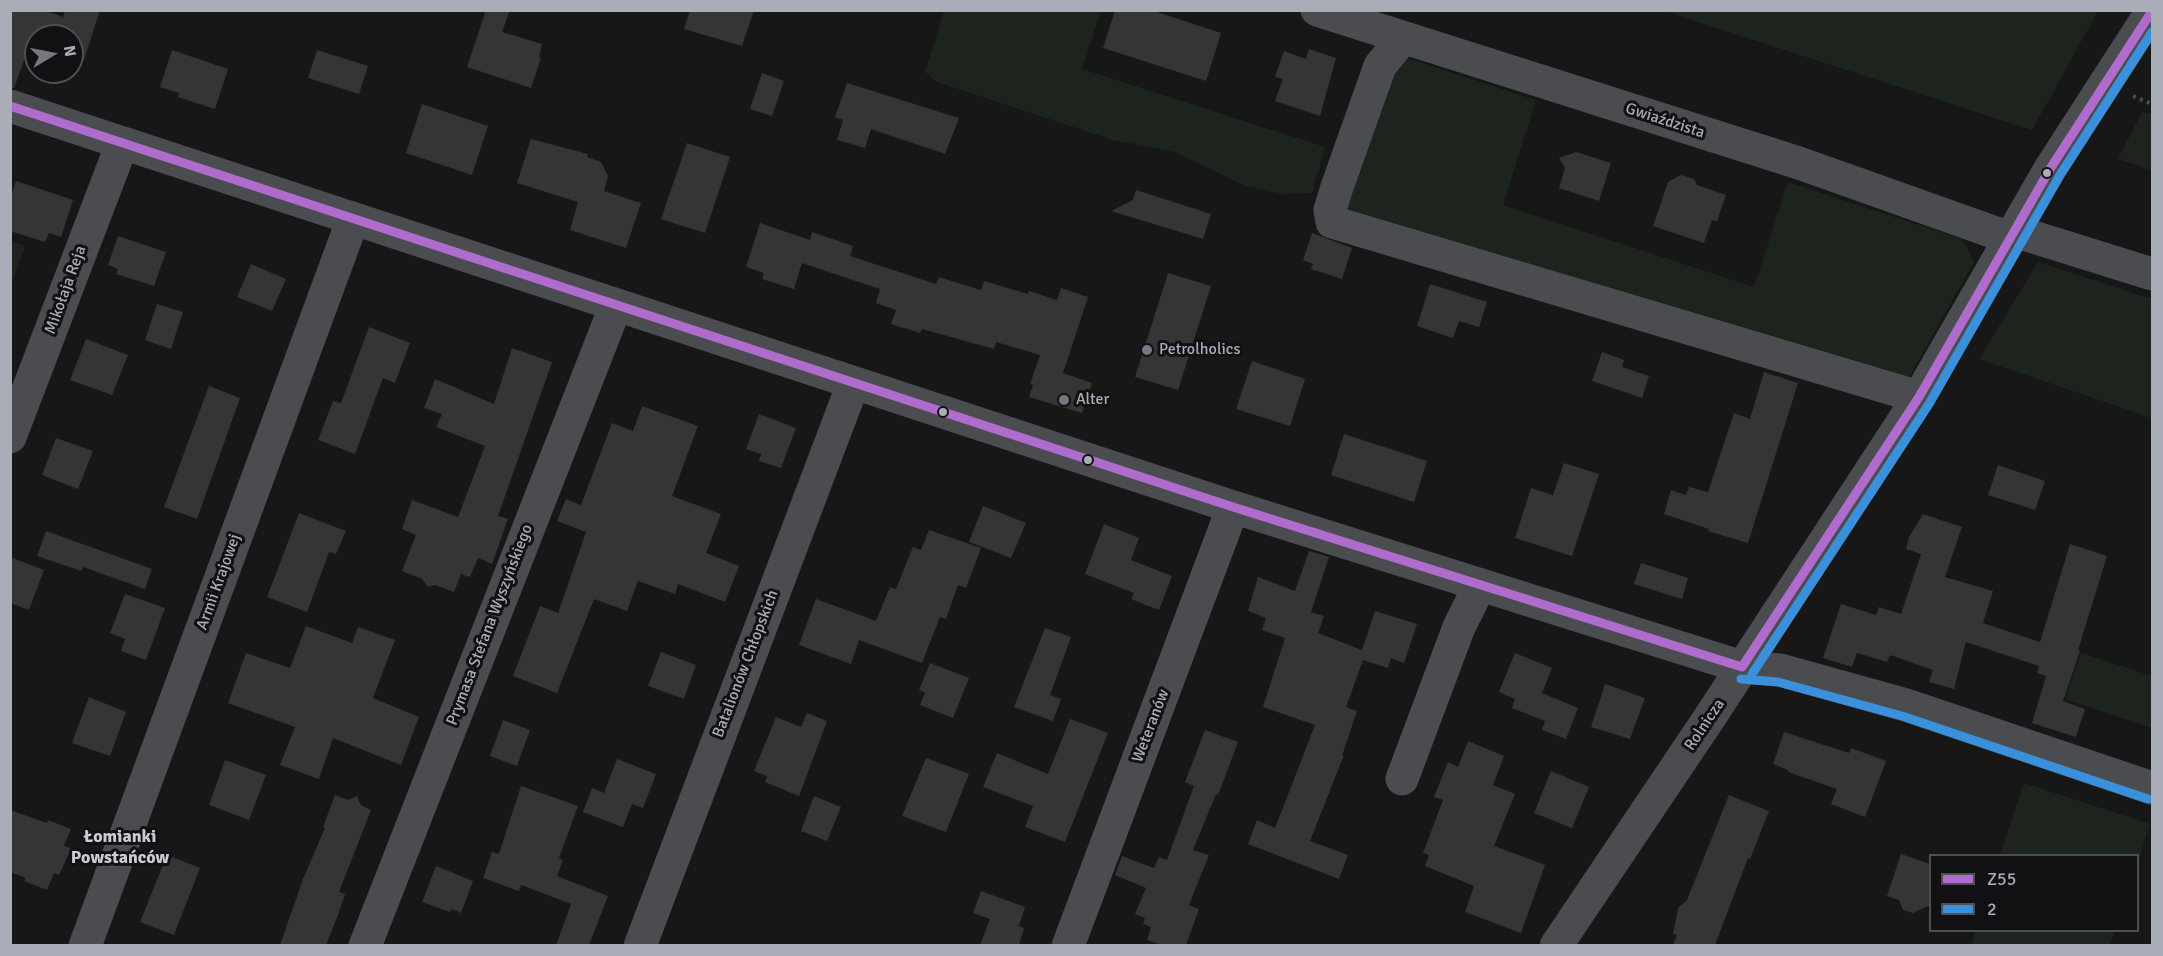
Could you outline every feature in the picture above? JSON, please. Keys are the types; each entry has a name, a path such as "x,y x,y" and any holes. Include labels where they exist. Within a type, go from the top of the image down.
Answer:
{"street":[{"name":"Gwiaździsta","path":"1317,10 1799,163 2012,234 2152,274"},
{"name":"Rolnicza","path":"1556,945 1919,398 2050,169 2152,11"},
{"path":"1403,38 1380,66 1336,187 1330,210 1332,222 1919,398"},
{"path":"10,106 1233,507 1742,667 1780,670 1906,705 2152,788"},
{"name":"Mikołaja Reja","path":"10,436 122,144"},
{"name":"Armii Krajowej","path":"85,945 353,219"},
{"name":"Prymasa Stefana Wyszyńskiego","path":"365,945 616,305"},
{"name":"Batalionów Chłopskich","path":"640,945 853,384"},
{"name":"Weteranów","path":"1068,945 1233,507"},
{"path":"1402,779 1459,627 1480,585"}],"shaded area":[{"path":"944,11 1101,11 1082,69 1325,147 1312,193 1281,194 1243,185 1175,152 1113,140 937,82 925,72"},
{"path":"1664,11 2098,11 2032,130"},
{"path":"1407,58 1536,100 1503,205 1754,287 1788,182 1962,239 1974,262 1905,385 1343,208 1391,77"},
{"path":"2142,112 2152,114 2152,170 2118,159"},
{"path":"10,241 25,246 11,287"},
{"path":"2038,262 2152,299 2152,418 1979,359"},
{"path":"2081,653 2152,676 2152,728 2065,699"},
{"path":"2024,783 2150,824 2139,860 2139,854 2000,854"},
{"path":"1975,932 2115,932 2110,945 1971,945"}],"building":[{"path":"10,10 44,10 63,17 65,10 100,10 84,60 84,24 24,24 24,61 14,88 10,88"},
{"path":"486,10 510,10 502,32 542,44 539,57 541,58 531,88 467,67"},
{"path":"690,10 754,10 742,46 684,29"},
{"path":"1115,10 1151,10 1221,33 1206,81 1103,48"},
{"path":"1309,49 1336,58 1320,116 1275,101 1283,79 1275,77 1284,51 1306,59"},
{"path":"172,50 228,69 215,109 178,97 179,93 160,87"},
{"path":"317,50 368,66 359,94 308,78"},
{"path":"762,73 784,81 772,116 750,109"},
{"path":"847,83 959,118 945,154 871,129 865,148 837,140 843,120 835,117"},
{"path":"422,104 488,126 472,175 406,153"},
{"path":"531,139 588,154 587,157 601,162 608,176 604,191 641,203 626,248 570,230 578,202 517,183"},
{"path":"687,143 730,157 705,233 661,219"},
{"path":"1576,152 1611,163 1599,201 1559,188 1565,168 1559,158"},
{"path":"1681,175 1694,179 1697,185 1726,195 1717,221 1712,220 1704,243 1653,226 1668,182"},
{"path":"16,181 73,200 61,237 49,233 45,242 10,231 10,199"},
{"path":"1136,190 1211,214 1203,239 1111,211 1133,200"},
{"path":"760,223 810,240 812,232 853,246 850,256 936,284 939,277 981,290 984,281 1057,300 1061,288 1088,297 1063,373 1092,383 1082,413 1029,397 1033,385 1030,384 1040,355 996,342 994,349 922,329 920,333 891,324 896,310 876,303 880,289 802,263 794,289 762,279 764,273 746,267"},
{"path":"1312,233 1352,248 1342,279 1311,269 1313,264 1303,260"},
{"path":"118,236 166,252 154,286 116,274 118,269 108,265"},
{"path":"251,264 286,279 272,311 237,297"},
{"path":"1168,273 1211,286 1178,390 1135,377"},
{"path":"1430,284 1487,302 1479,327 1459,321 1453,338 1417,326"},
{"path":"157,304 183,312 171,349 145,340"},
{"path":"369,327 410,343 395,383 383,378 355,454 318,440 333,401 341,403"},
{"path":"86,339 128,355 112,395 70,380"},
{"path":"512,348 552,362 498,516 508,519 492,564 478,558 470,577 461,574 454,592 435,585 428,587 422,579 402,571 416,535 402,529 412,500 458,517 485,446 436,427 442,414 424,408 435,379 494,404"},
{"path":"1602,352 1624,360 1622,367 1649,376 1642,398 1592,381"},
{"path":"1252,361 1305,379 1290,426 1236,409"},
{"path":"1764,372 1798,383 1748,543 1664,514 1671,490 1686,495 1689,487 1708,492 1734,413 1750,419"},
{"path":"209,386 240,398 197,519 164,507"},
{"path":"642,406 698,426 672,496 721,514 706,553 739,566 725,602 678,584 675,594 638,581 627,611 594,599 557,693 513,676 540,606 558,613 586,532 557,521 566,499 581,505 612,423 633,431"},
{"path":"759,414 796,428 781,468 759,461 761,454 746,449"},
{"path":"1344,434 1427,461 1414,502 1331,475"},
{"path":"56,438 93,451 78,489 42,475"},
{"path":"1564,463 1599,474 1572,556 1515,538 1531,488 1553,495"},
{"path":"1998,465 2045,481 2035,510 1988,495"},
{"path":"983,506 1026,523 1011,558 969,542"},
{"path":"299,513 346,531 336,554 329,552 307,612 267,597"},
{"path":"1923,514 1962,527 1945,577 1993,591 1983,623 2040,642 2070,544 2107,556 2063,701 2085,709 2076,737 2032,723 2046,676 2037,673 2039,666 1966,642 1954,689 1929,682 1933,670 1890,655 1887,662 1857,653 1852,667 1823,658 1841,604 1876,615 1879,607 1901,614 1921,554 1906,549 1909,537"},
{"path":"1104,524 1139,538 1131,560 1172,576 1159,610 1131,599 1134,593 1085,574"},
{"path":"929,530 981,548 966,588 958,585 946,619 940,617 922,663 859,640 851,664 799,645 816,599 876,621 890,587 896,589 913,547 921,550"},
{"path":"46,531 152,569 145,589 83,567 81,571 37,556"},
{"path":"1309,551 1329,557 1311,612 1324,616 1318,633 1362,650 1375,611 1417,624 1404,663 1391,658 1388,668 1363,660 1346,707 1357,711 1342,756 1344,755 1310,841 1348,855 1339,879 1248,844 1257,820 1275,828 1315,725 1263,707 1285,638 1262,630 1266,618 1248,611 1258,577 1295,591"},
{"path":"10,557 44,570 29,610 10,603"},
{"path":"1641,563 1688,578 1682,599 1634,584"},
{"path":"125,594 165,608 146,660 121,651 125,639 110,633"},
{"path":"306,626 352,643 358,627 395,640 373,698 419,717 401,765 333,738 319,779 280,765 295,727 228,703 246,653 290,668"},
{"path":"1045,628 1071,637 1050,695 1061,699 1053,721 1014,707"},
{"path":"661,652 696,665 684,699 648,686"},
{"path":"1515,653 1552,668 1542,693 1578,708 1566,739 1542,730 1545,721 1512,708 1515,699 1499,692"},
{"path":"930,663 969,678 953,718 920,705 925,693 919,690"},
{"path":"1605,684 1645,698 1630,739 1591,727"},
{"path":"89,697 126,712 110,756 72,743"},
{"path":"807,713 827,721 799,796 765,782 767,776 754,771 776,717 801,727"},
{"path":"1070,719 1108,733 1065,842 1025,827 1033,806 983,787 997,753 1048,774"},
{"path":"503,720 530,730 517,766 490,756"},
{"path":"1205,730 1238,742 1218,795 1216,794 1193,850 1209,855 1189,905 1199,909 1186,945 1163,945 1147,940 1151,927 1143,924 1145,918 1135,914 1146,888 1115,875 1122,856 1154,868 1159,857 1167,860 1194,786 1185,782"},
{"path":"1784,732 1849,753 1851,748 1886,761 1865,817 1831,804 1837,789 1788,772 1773,764"},
{"path":"1468,741 1504,756 1493,785 1515,794 1494,846 1545,865 1521,933 1465,912 1474,886 1425,866 1429,855 1423,853 1443,800 1434,797 1448,762 1458,767"},
{"path":"926,758 969,774 946,832 902,816"},
{"path":"617,759 656,774 643,808 632,804 623,827 583,812 592,788 604,793"},
{"path":"225,760 266,775 249,820 209,805"},
{"path":"1551,771 1589,787 1572,828 1534,813"},
{"path":"521,786 578,806 559,858 563,860 557,876 608,896 589,945 556,945 571,904 521,885 519,891 483,878 492,852 499,854"},
{"path":"335,795 348,800 357,796 361,805 371,810 339,892 345,894 338,915 326,945 280,945 303,879 325,828 323,827"},
{"path":"1729,795 1769,811 1750,859 1748,858 1715,945 1673,945 1677,935 1673,934 1678,908 1687,900"},
{"path":"814,796 841,807 827,841 801,831"},
{"path":"10,810 71,829 64,846 71,848 59,875 54,873 47,890 24,881 26,878 10,872"},
{"path":"1901,854 1929,864 1929,905 1913,913 1903,910 1899,900 1887,896"},
{"path":"167,855 200,868 174,935 140,922"},
{"path":"436,866 473,881 461,913 452,909 450,912 422,902"},
{"path":"981,891 1025,907 1019,926 1024,928 1019,945 980,945 990,919 973,913"}],"transit line":[{"name":"Z55","path":"1742,667 1919,397 2050,169 2152,11"},
{"name":"2","path":"1752,674 1929,404 2060,175 2152,32"},
{"name":"Z55","path":"10,106 1233,507 1742,667"},
{"name":"2","path":"1741,679 1778,682 1902,716 2148,799"}],"place":[{"name":"Petrolholics","path":"1147,350"},
{"name":"Alter","path":"1064,400"}],"district":[{"name":"Łomianki Powstańców","path":"120,847"}]}
